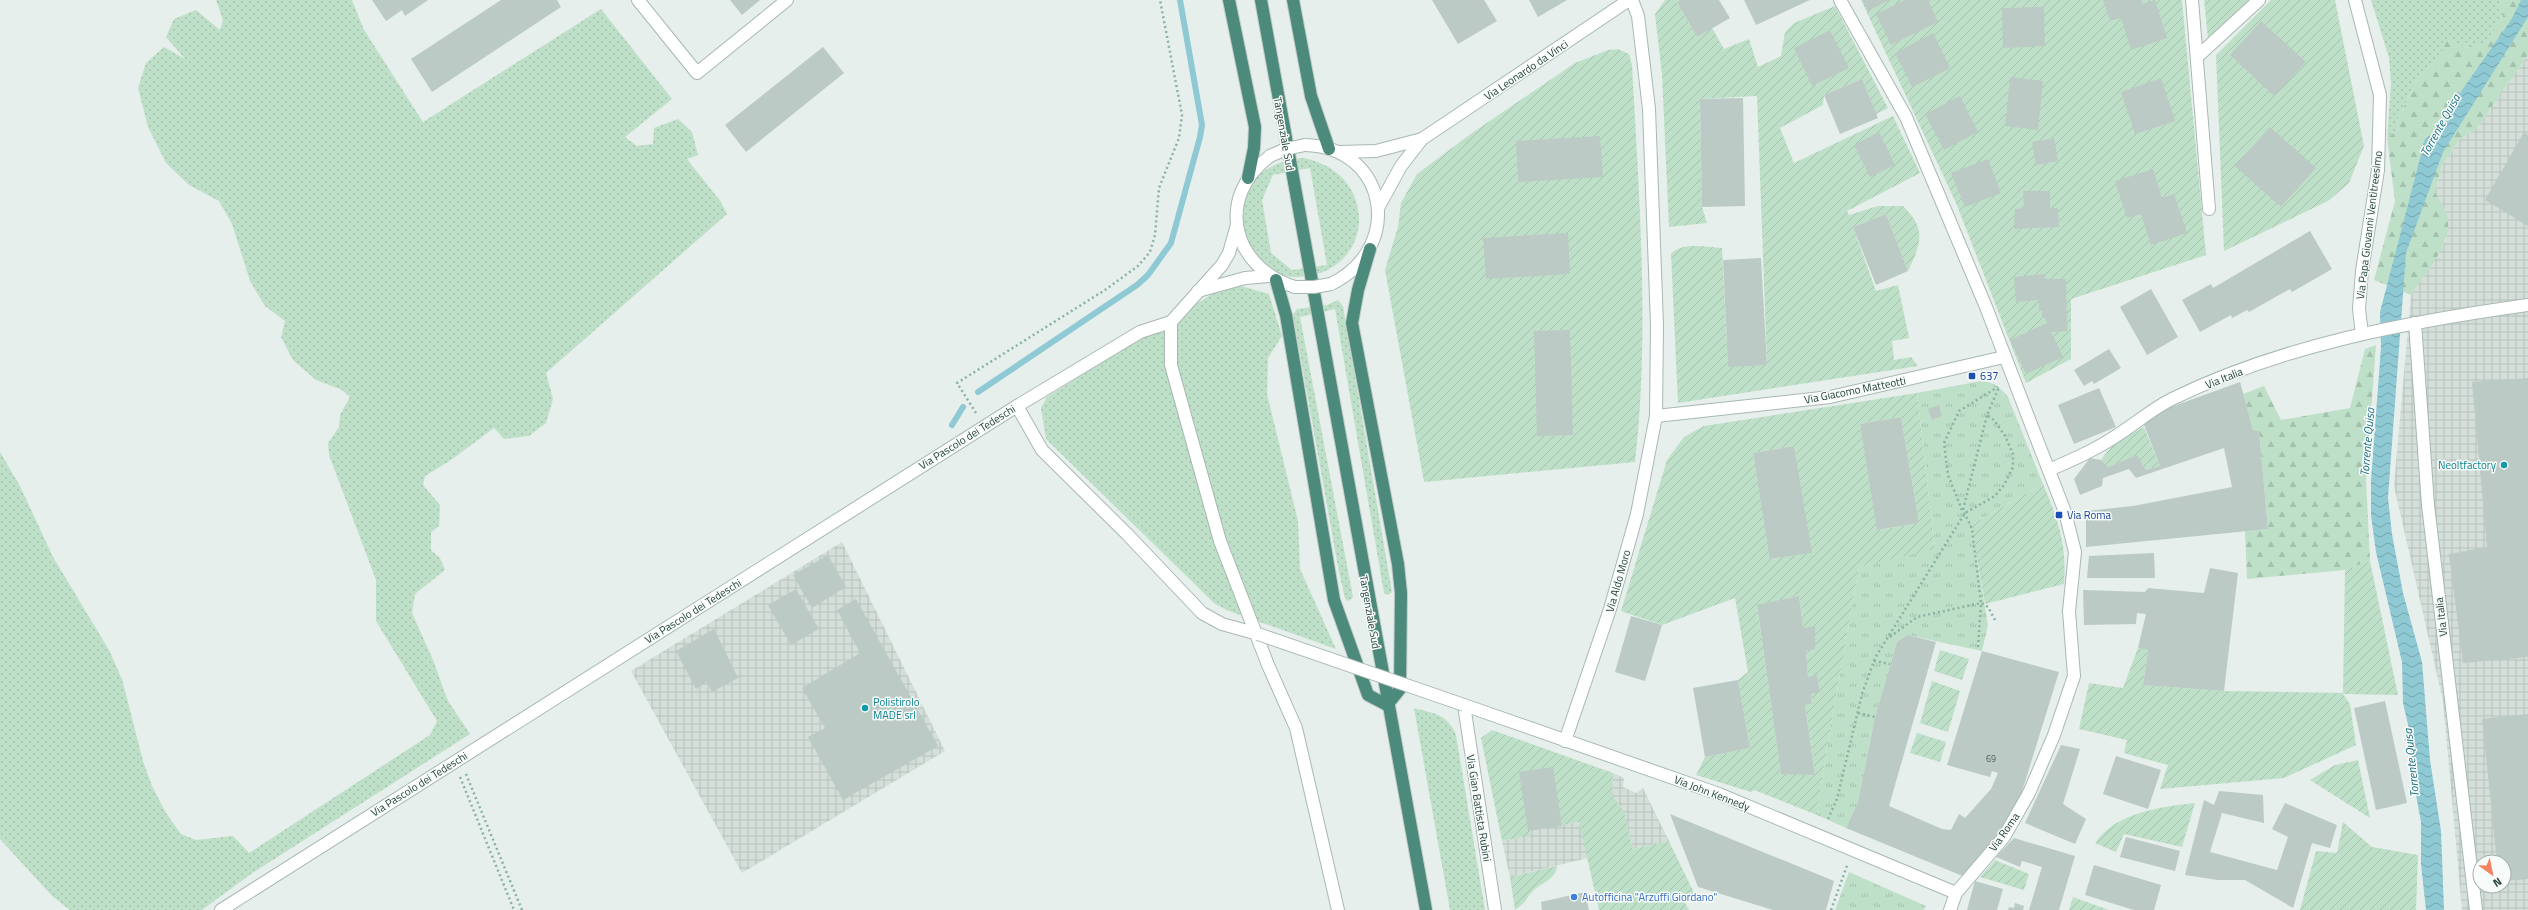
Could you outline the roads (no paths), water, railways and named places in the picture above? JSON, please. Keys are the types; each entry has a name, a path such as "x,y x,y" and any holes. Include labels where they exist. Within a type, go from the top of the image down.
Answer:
{"highway":[{"path":"1229,0 1255,127 1254,148 1248,178"},
{"name":"Tangenziale Sud","path":"1261,0 1387,705 1426,910"},
{"path":"1294,0 1311,96 1329,149"},
{"path":"1272,278 1286,315 1334,600 1368,695 1387,705 1400,688 1401,592 1398,564 1352,323 1358,290 1370,249"}],"street":[{"path":"638,0 697,73 787,0"},
{"name":"Via Leonardo da Vinci","path":"1378,208 1400,166 1422,139 1629,0"},
{"name":"Via Aldo Moro","path":"1565,741 1614,595 1637,514 1656,416 1657,324 1649,109 1638,16 1632,0"},
{"name":"Via Roma","path":"1840,0 1906,117 2049,470 2065,512 2076,552 2069,610 2074,676 2054,735 2029,793 2004,837 1956,893 1950,910"},
{"path":"2192,0 2209,209"},
{"path":"2197,57 2259,0"},
{"name":"Via Papa Giovanni Ventitreesimo","path":"2355,0 2380,94 2378,170 2362,271 2359,309 2358,323 2362,334"},
{"name":"Via Leonardo da Vinci","path":"1329,149 1376,151 1422,139"},
{"path":"1197,292 1245,278 1272,278 1295,287 1314,287 1331,284 1349,274 1363,260 1370,249 1376,233 1378,208 1375,194 1362,170 1329,149 1294,146 1278,151 1262,161 1248,178 1238,198 1237,225 1239,237 1247,254 1272,278"},
{"path":"1237,225 1226,259 1218,271 1197,292 1172,322 1171,365 1220,541 1258,634 1268,665 1296,728 1338,910"},
{"name":"Via Italia","path":"2049,470 2085,454 2115,437 2170,400 2232,373 2362,334 2415,323 2528,304"},
{"name":"Via Pascolo dei Tedeschi","path":"220,910 1017,406 1140,332 1172,322"},
{"name":"Via Italia","path":"2415,323 2428,505 2476,910"},
{"name":"Via Giacomo Matteotti","path":"1656,416 1830,397 2004,356"},
{"name":"Via John Kennedy","path":"1017,406 1042,450 1127,534 1202,613 1222,624 1258,634 1719,794 1956,893"},
{"name":"Via Gian Battista Rubini","path":"1464,705 1495,910"}],"water":[{"path":"2521,0 2528,0 2528,17 2443,152 2406,253 2388,498 2392,534 2403,593 2422,662 2430,760 2441,831 2444,910 2426,910 2421,864 2421,822 2413,779 2410,733 2403,703 2402,662 2376,552 2371,515 2371,481 2381,347 2380,312 2425,139 2445,124 2451,106 2511,20"}],"waterway":[{"path":"978,392 1137,285 1148,275 1171,243 1202,125 1180,0"},
{"path":"952,425 963,407"}],"place":[{"name":"637","path":"1972,376"},
{"name":"Neoltfactory","path":"2504,465"},
{"name":"Via Roma","path":"2059,515"},
{"name":"Polistirolo MADE srl","path":"865,708"},
{"name":"Autofficina \"Arzuffi Giordano\"","path":"1574,897"}],"water label":[{"name":"Torrente Quisa","path":"2440,125"},
{"name":"Torrente Quisa","path":"2367,442"},
{"name":"Torrente Quisa","path":"2411,763"}]}
